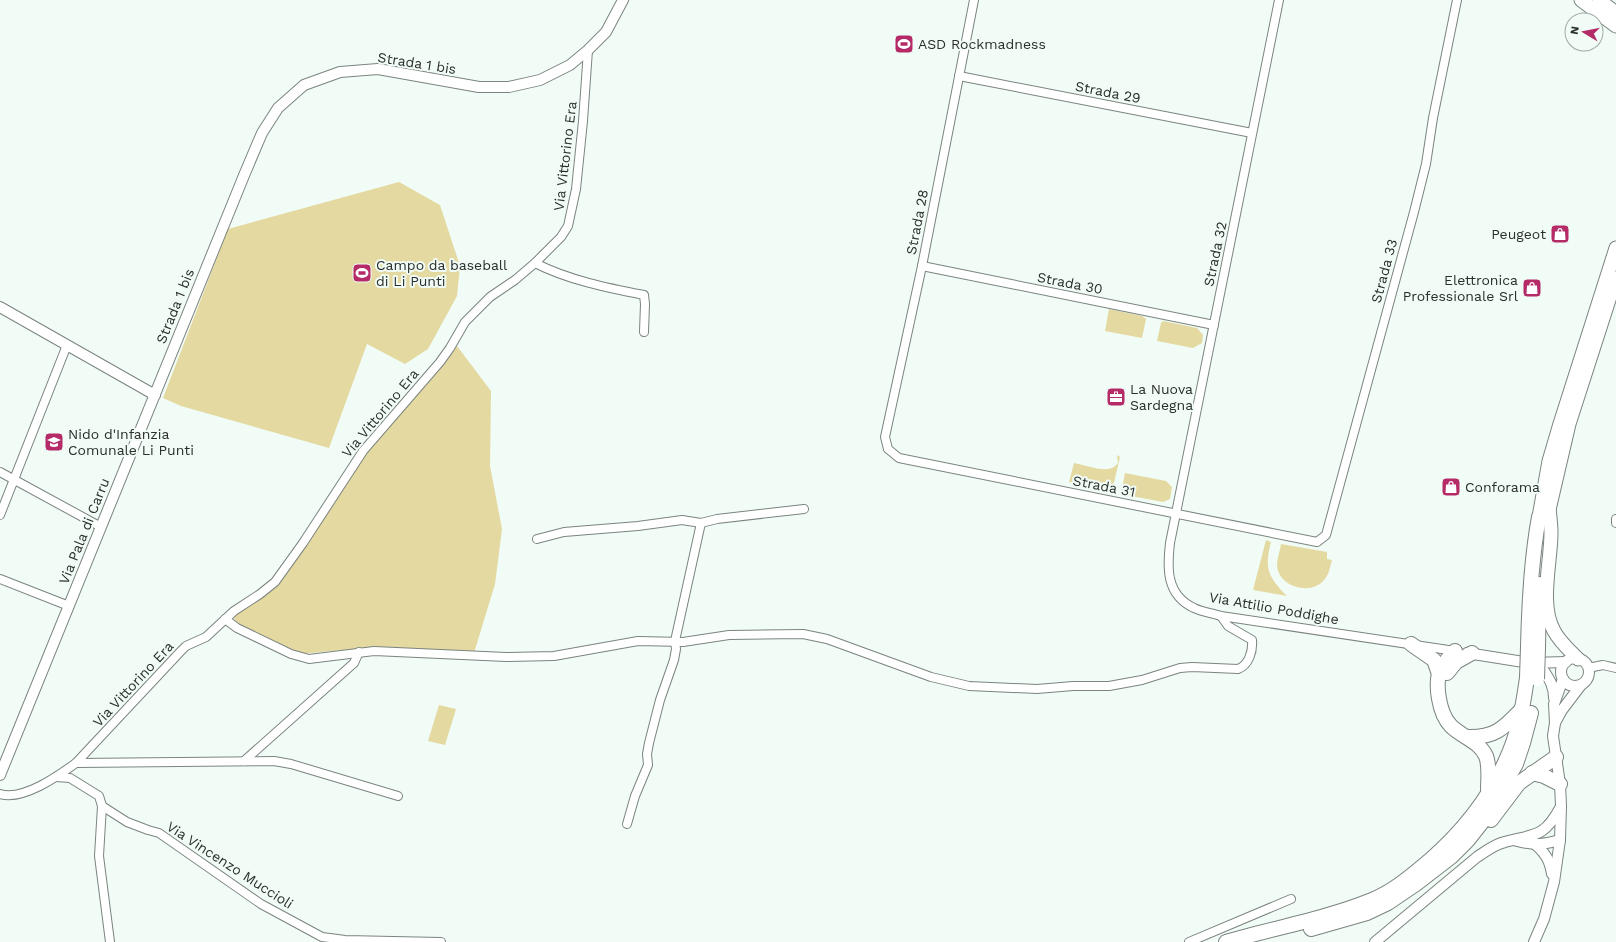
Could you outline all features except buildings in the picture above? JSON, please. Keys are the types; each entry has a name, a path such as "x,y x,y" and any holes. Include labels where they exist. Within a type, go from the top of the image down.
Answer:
{"highway":[{"path":"1261,942 1367,913 1397,898 1451,857 1468,840 1483,821 1516,764 1524,743 1531,712 1536,676 1533,647 1531,570 1545,514"},
{"path":"1411,644 1434,660 1439,674 1438,699 1441,712 1451,726 1479,746 1486,756 1489,771 1488,794"},
{"path":"1439,674 1442,667 1455,651"},
{"path":"1439,689 1445,675 1456,662 1472,654"},
{"path":"1226,942 1351,908 1373,899 1404,882 1448,844 1469,821 1488,794 1506,760 1522,708 1536,676"},
{"path":"1467,737 1480,737 1493,734 1504,727 1522,708"},
{"path":"1468,840 1486,827 1519,783 1532,772 1556,757"},
{"path":"1532,772 1560,784"}],"main road":[{"path":"1581,0 1616,26"},
{"path":"1599,0 1616,13"},
{"path":"1572,660 1566,647 1553,630 1547,612 1547,584 1551,533 1545,514 1549,461 1616,248"},
{"path":"1545,514 1569,424 1616,278"}],"street":[{"name":"Strada 1 bis","path":"155,395 262,133 278,108 304,85 340,72 378,69 479,87 509,87 540,80 570,65 588,50 606,32 623,0"},
{"name":"Strada 28","path":"888,449 885,437 922,266 974,0"},
{"name":"Strada 32","path":"1176,514 1279,0"},
{"name":"Strada 33","path":"1317,542 1326,535 1414,212 1426,164 1433,118 1457,0"},
{"name":"Via Vittorino Era","path":"0,794 15,795 34,789 56,777 76,763 186,646 206,637 234,611 275,582 303,543 363,451 440,362 465,322 490,297 515,280 535,263 565,232 571,216 576,189 584,121 588,50"},
{"name":"Strada 29","path":"959,76 1252,133"},
{"path":"535,263 551,271 612,288 644,295 644,332"},
{"name":"Strada 30","path":"922,266 1214,325"},
{"path":"0,307 155,395"},
{"path":"0,515 67,346"},
{"name":"Via Pala di Carru","path":"0,775 3,761 69,606 155,395"},
{"name":"Strada 31","path":"888,449 899,458 1317,542"},
{"path":"0,472 101,527"},
{"path":"537,539 564,532 638,526 682,520 701,523 804,509"},
{"name":"Via Attilio Poddighe","path":"1176,514 1168,564 1170,583 1178,596 1193,608 1221,616 1455,651"},
{"path":"627,824 635,796 648,765 648,749 660,700 675,654 675,641 701,523"},
{"path":"0,579 69,606"},
{"path":"225,619 237,628 290,654 302,658 318,658 374,651 524,657 568,654 638,641 684,642 746,634 803,634 827,639 931,677 954,683 969,686 1016,688 1109,686 1142,680 1180,668 1192,667 1238,669 1244,667 1248,662 1253,645 1252,640 1228,626 1221,616"},
{"path":"1455,651 1530,663 1572,660 1584,662 1588,668 1588,678 1562,710 1555,722"},
{"path":"244,761 354,663 359,652"},
{"path":"1554,704 1562,678 1561,669 1572,660"},
{"path":"1530,663 1536,676 1552,682 1554,690 1555,722 1553,736 1560,784 1561,806 1560,840 1554,882 1544,919 1534,942"},
{"path":"1588,668 1603,665 1616,668"},
{"path":"1536,676 1562,678 1569,685 1581,685"},
{"path":"76,763 274,761 291,764 398,796"},
{"path":"56,777 70,778 99,796 102,806 99,856 110,942"},
{"name":"Via Vincenzo Muccioli","path":"102,806 127,822 159,833 261,904 322,937 345,940 441,942"},
{"path":"1533,841 1555,817 1561,806"},
{"path":"1375,942 1477,857 1489,849 1505,842 1515,840 1533,841 1547,835 1560,840"},
{"path":"1533,841 1544,852 1550,861 1554,882"},
{"path":"1190,942 1291,899"}],"shaded area":[{"path":"399,182 440,205 460,266 457,296 428,349 405,364 367,344 329,448 181,406 163,398 228,229"},
{"path":"1109,309 1142,316 1146,319 1142,338 1105,331"},
{"path":"1163,321 1197,328 1203,335 1202,343 1193,348 1157,341 1161,323"},
{"path":"457,346 491,391 490,466 502,529 495,584 474,653 424,649 364,648 300,654 239,628 232,614 276,579 394,409"},
{"path":"1117,455 1120,457 1112,491 1069,482 1074,463 1098,469 1109,469 1118,463"},
{"path":"1125,473 1166,481 1172,487 1170,499 1163,502 1121,494"},
{"path":"1266,540 1271,542 1268,559 1269,572 1287,596 1253,590"},
{"path":"1281,544 1327,552 1327,559 1332,560 1326,578 1318,585 1311,588 1296,587 1289,584 1279,573 1277,566"},
{"path":"439,705 456,709 445,745 428,741"}],"place":[{"name":"ASD Rockmadness","path":"904,44"},
{"name":"Peugeot","path":"1560,234"},
{"name":"Campo da baseball di Li Punti","path":"362,273"},
{"name":"Elettronica Professionale Srl","path":"1532,288"},
{"name":"La Nuova Sardegna","path":"1116,397"},
{"name":"Nido d'Infanzia Comunale Li Punti","path":"54,442"},
{"name":"Conforama","path":"1451,487"}]}
